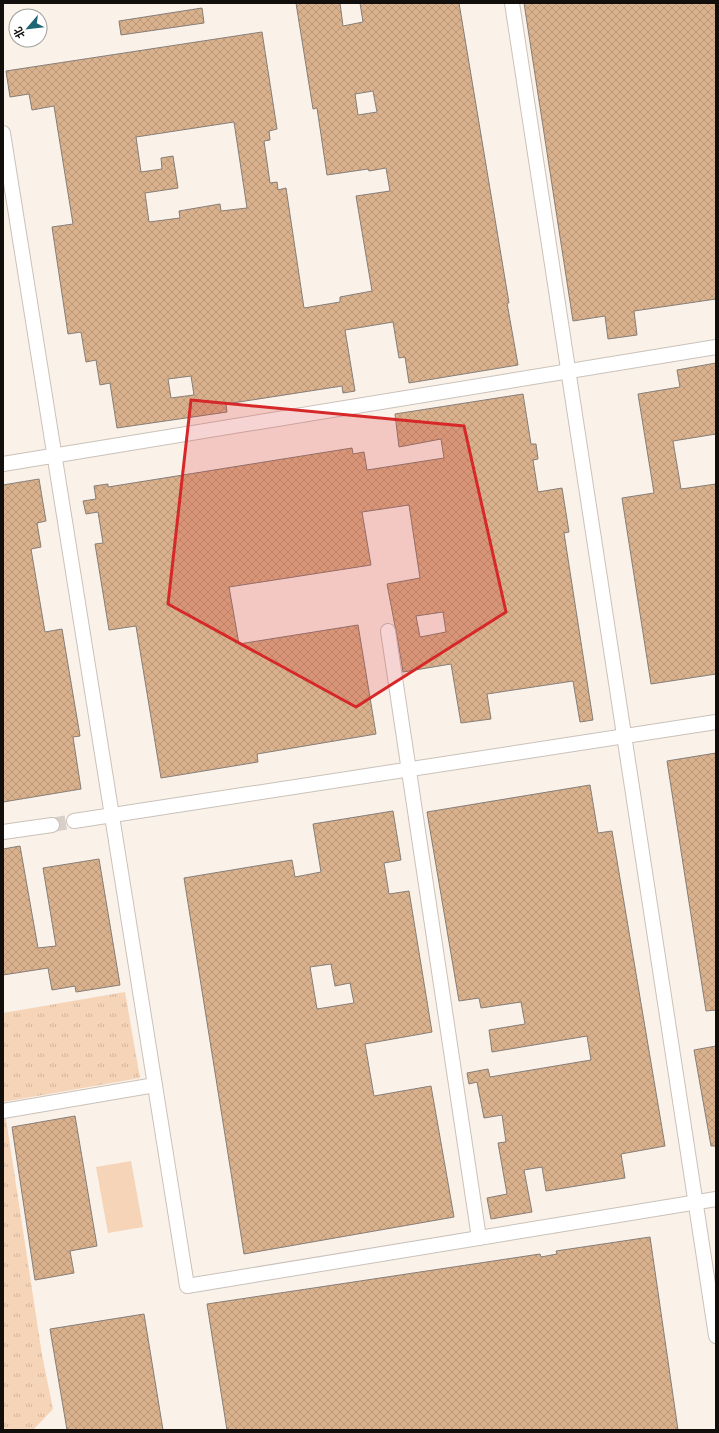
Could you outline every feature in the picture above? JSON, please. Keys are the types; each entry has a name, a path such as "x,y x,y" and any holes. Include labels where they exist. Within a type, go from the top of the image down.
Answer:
{"lane":[{"path":"512,3 716,1336"},
{"path":"3,133 187,1286 716,1199"},
{"path":"3,464 716,347"},
{"path":"388,631 479,1238"},
{"path":"74,822 716,722"},
{"path":"3,832 52,825"},
{"path":"3,1111 155,1085"}],"highlighted area":[{"path":"191,400 464,426 506,612 356,707 168,604"}],"green space":[{"path":"125,992 140,1078 3,1102 3,1013"},
{"path":"6,1119 42,1355 53,1409 33,1430 3,1430 3,1120"},
{"path":"131,1161 143,1227 108,1233 96,1167"}],"building":[{"path":"296,3 340,3 343,26 363,22 360,3 459,3 518,365 409,383 405,357 399,358 393,322 345,330 355,391 343,393 342,386 226,404 227,412 117,428 110,383 100,385 96,360 86,362 81,332 68,334 52,227 73,224 54,106 32,110 29,94 10,97 6,71 262,32 277,129 269,131 270,140 264,141 270,183 277,182 278,190 286,188 304,308 340,302 340,297 372,291 356,196 390,191 386,168 327,175 317,108 313,109","holes":["373,91 377,112 358,115 355,94","234,122 247,208 221,211 220,204 179,211 180,218 149,222 145,193 178,188 173,156 161,158 162,169 141,172 136,137","191,376 194,395 171,398 168,379"]},
{"path":"524,3 716,3 716,299 634,311 637,335 608,339 605,316 573,321"},
{"path":"202,8 204,23 121,35 119,21"},
{"path":"716,363 716,434 673,441 681,489 716,484 716,674 651,684 622,498 654,493 638,394 680,387 677,370"},
{"path":"523,394 531,444 536,444 538,459 533,460 538,492 562,488 569,532 564,533 593,720 580,722 573,681 487,694 491,719 461,723 451,664 403,672 387,584 420,578 409,505 362,512 371,565 229,587 239,644 358,625 376,734 257,754 258,762 161,778 136,626 109,630 95,544 103,543 98,512 86,514 83,501 96,499 94,486 108,484 108,487 352,448 353,454 364,452 367,470 444,458 441,439 399,447 395,414","holes":["443,612 446,632 420,637 416,616"]},
{"path":"39,479 46,521 37,523 41,547 31,549 45,632 62,629 80,736 73,737 81,789 3,802 3,485"},
{"path":"716,753 716,1010 706,1011 667,761"},
{"path":"590,785 598,833 612,831 665,1146 621,1154 625,1178 546,1191 542,1167 524,1170 532,1212 491,1219 487,1198 507,1194 498,1143 506,1142 502,1115 484,1118 477,1082 469,1084 467,1073 488,1069 490,1077 591,1060 587,1036 492,1052 489,1030 525,1024 521,1002 481,1008 479,998 459,1001 427,812"},
{"path":"393,811 401,860 384,863 389,894 409,891 432,1032 365,1044 374,1096 431,1086 454,1217 244,1254 184,878 292,860 295,877 321,872 313,824","holes":["331,964 335,986 350,983 354,1003 317,1009 310,967"]},
{"path":"20,846 38,948 56,946 43,868 99,859 120,985 76,992 75,986 52,990 48,968 3,975 3,849"},
{"path":"716,1046 716,1146 711,1146 694,1050"},
{"path":"75,1116 97,1246 70,1251 74,1273 35,1280 12,1127"},
{"path":"650,1237 678,1430 227,1430 207,1304 540,1254 541,1257 557,1254 556,1251"},
{"path":"144,1314 163,1430 67,1430 50,1329"}],"tunnel":[{"path":"52,825 74,821"}]}
